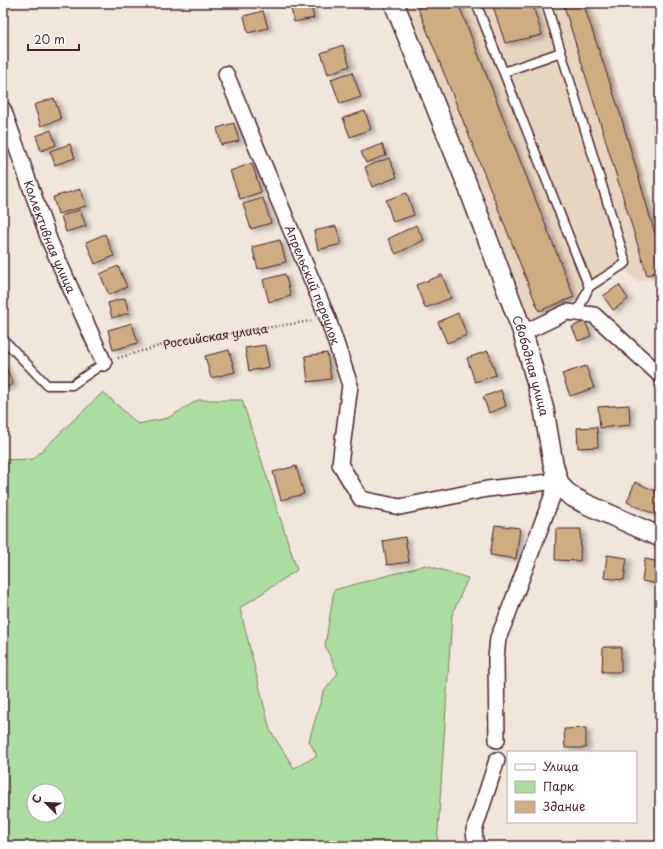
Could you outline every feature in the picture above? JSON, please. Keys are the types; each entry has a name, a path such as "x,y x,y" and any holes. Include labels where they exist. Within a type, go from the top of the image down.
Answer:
{"street":[{"name":"Свободная улица","path":"394,3 467,184 523,333 544,410 553,463 558,481"},
{"name":"Апрельский переулок","path":"226,74 328,319 350,385 340,464 361,499 400,508 487,489 558,481"},
{"name":"Коллективная улица","path":"3,109 50,242 104,362"},
{"path":"523,333 567,312 594,315 660,375"},
{"path":"558,481 563,489 571,496 660,536"},
{"path":"497,740 496,658 498,638 558,481"},
{"path":"476,846 474,831 497,760"}],"lane":[{"path":"476,3 589,287"},
{"path":"546,3 626,263 589,287 577,313"},
{"path":"504,72 561,52"},
{"path":"3,339 46,385 72,385 104,362"}],"path":[{"name":"Российская улица","path":"104,362 173,342 328,319"}],"shaded area":[{"path":"400,3 593,3 660,232 660,275 637,282 620,262 581,287 571,305 527,322"}],"green space":[{"path":"660,124 660,173 653,125"},
{"path":"103,392 138,424 168,418 198,400 242,400 297,570 240,608 270,730 294,768 317,756 309,741 323,693 338,673 325,646 334,590 426,565 468,578 452,615 437,846 3,846 3,460 33,459"}],"building":[{"path":"310,3 314,18 294,22 290,4"},
{"path":"416,3 458,3 574,297 539,311"},
{"path":"492,3 532,3 542,35 505,43"},
{"path":"563,3 583,3 620,113 660,251 660,271 647,275"},
{"path":"263,11 268,28 248,33 244,16"},
{"path":"343,45 350,66 328,74 321,53"},
{"path":"352,72 361,97 340,104 331,79"},
{"path":"54,98 61,119 41,126 34,105"},
{"path":"365,111 371,129 350,137 343,118"},
{"path":"234,123 239,141 221,145 217,128"},
{"path":"51,130 56,145 41,151 36,136"},
{"path":"70,144 75,158 55,165 50,151"},
{"path":"382,144 386,155 366,163 361,152"},
{"path":"389,158 397,177 372,187 365,167"},
{"path":"252,163 261,192 240,199 230,171"},
{"path":"81,189 86,206 58,214 53,197"},
{"path":"407,193 414,215 393,222 386,200"},
{"path":"263,198 271,223 251,229 243,204"},
{"path":"80,210 86,226 66,232 61,216"},
{"path":"416,225 424,240 396,254 388,239"},
{"path":"336,226 341,244 318,250 314,231"},
{"path":"105,234 114,256 95,264 86,242"},
{"path":"280,240 286,262 258,269 252,247"},
{"path":"118,266 127,287 109,295 100,274"},
{"path":"285,274 291,296 269,302 263,280"},
{"path":"442,275 451,298 425,308 416,285"},
{"path":"619,285 628,299 613,310 603,296"},
{"path":"125,298 129,313 112,318 108,303"},
{"path":"458,313 467,335 447,343 438,322"},
{"path":"585,321 591,336 578,341 572,327"},
{"path":"132,323 138,343 113,350 108,330"},
{"path":"265,345 269,367 249,371 245,348"},
{"path":"229,350 235,372 211,378 205,356"},
{"path":"488,351 496,375 475,382 467,358"},
{"path":"327,353 331,379 308,382 305,356"},
{"path":"3,361 13,384 3,389"},
{"path":"586,366 594,388 570,396 562,374"},
{"path":"501,390 506,406 489,413 483,397"},
{"path":"629,405 630,425 600,428 598,407"},
{"path":"597,427 598,447 578,448 577,428"},
{"path":"296,466 304,494 281,500 273,472"},
{"path":"635,482 660,493 660,517 627,502"},
{"path":"495,525 520,528 516,559 490,555"},
{"path":"556,529 581,529 580,561 555,560"},
{"path":"405,537 409,562 387,565 383,541"},
{"path":"607,555 627,558 624,580 604,578"},
{"path":"645,559 660,562 658,584 642,581"},
{"path":"603,647 621,647 621,672 602,672"},
{"path":"586,728 586,748 565,748 564,729"}]}
